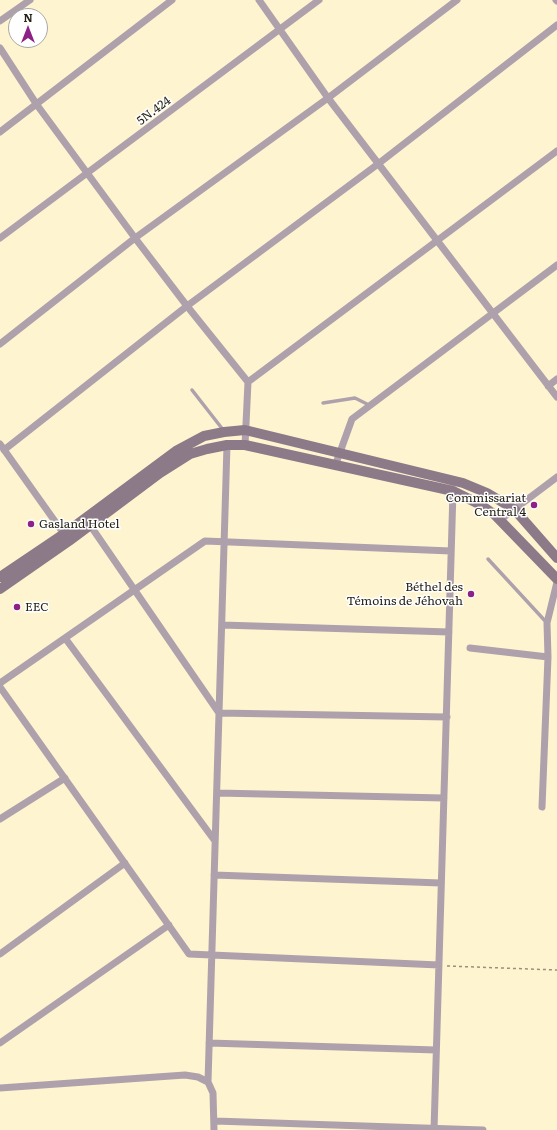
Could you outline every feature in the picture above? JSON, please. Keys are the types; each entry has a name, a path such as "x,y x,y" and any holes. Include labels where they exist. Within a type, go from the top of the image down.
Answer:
{"main road":[{"path":"0,577 64,534 176,451 204,436 245,430 463,482 487,493 514,509 557,558"},
{"path":"0,589 160,473 190,454 227,445 245,445 453,491 481,505 500,520 557,581"}],"street":[{"path":"0,22 30,0"},
{"path":"0,132 172,0"},
{"path":"259,0 328,98 557,397"},
{"name":"5N.424","path":"0,238 89,174 319,0"},
{"path":"0,344 136,238 328,98 457,0"},
{"path":"64,534 2,447 187,306 378,164 557,25"},
{"path":"0,48 37,105 187,306 248,382 245,445"},
{"path":"248,382 437,239 557,151"},
{"path":"335,466 352,419 557,265"},
{"path":"548,386 557,379"},
{"path":"214,1130 215,1121 213,1094 208,1082 227,445"},
{"path":"500,520 557,477"},
{"path":"434,1129 453,491"},
{"path":"90,525 219,714"},
{"path":"0,683 205,541 452,551"},
{"path":"542,807 548,657 546,623 557,581"},
{"path":"222,625 449,632"},
{"path":"65,638 215,841"},
{"path":"470,648 548,657"},
{"path":"0,687 190,954 439,965"},
{"path":"219,714 446,717"},
{"path":"0,819 65,778"},
{"path":"217,793 444,798"},
{"path":"0,954 125,863"},
{"path":"214,875 441,882"},
{"path":"0,1043 169,925"},
{"path":"209,1043 436,1050"},
{"path":"0,1088 185,1075 198,1077 208,1082"},
{"path":"215,1121 483,1130"},
{"path":"233,1122 236,1130"}],"lane":[{"path":"192,390 224,432"},
{"path":"323,403 356,398 366,402 370,406"},
{"path":"488,559 546,623"}],"path":[{"path":"439,965 557,970"}],"place":[{"name":"Commissariat Central 4","path":"534,505"},
{"name":"Gasland Hotel","path":"31,524"},
{"name":"Béthel des Témoins de Jéhovah","path":"471,594"},
{"name":"EEC","path":"17,607"}]}
